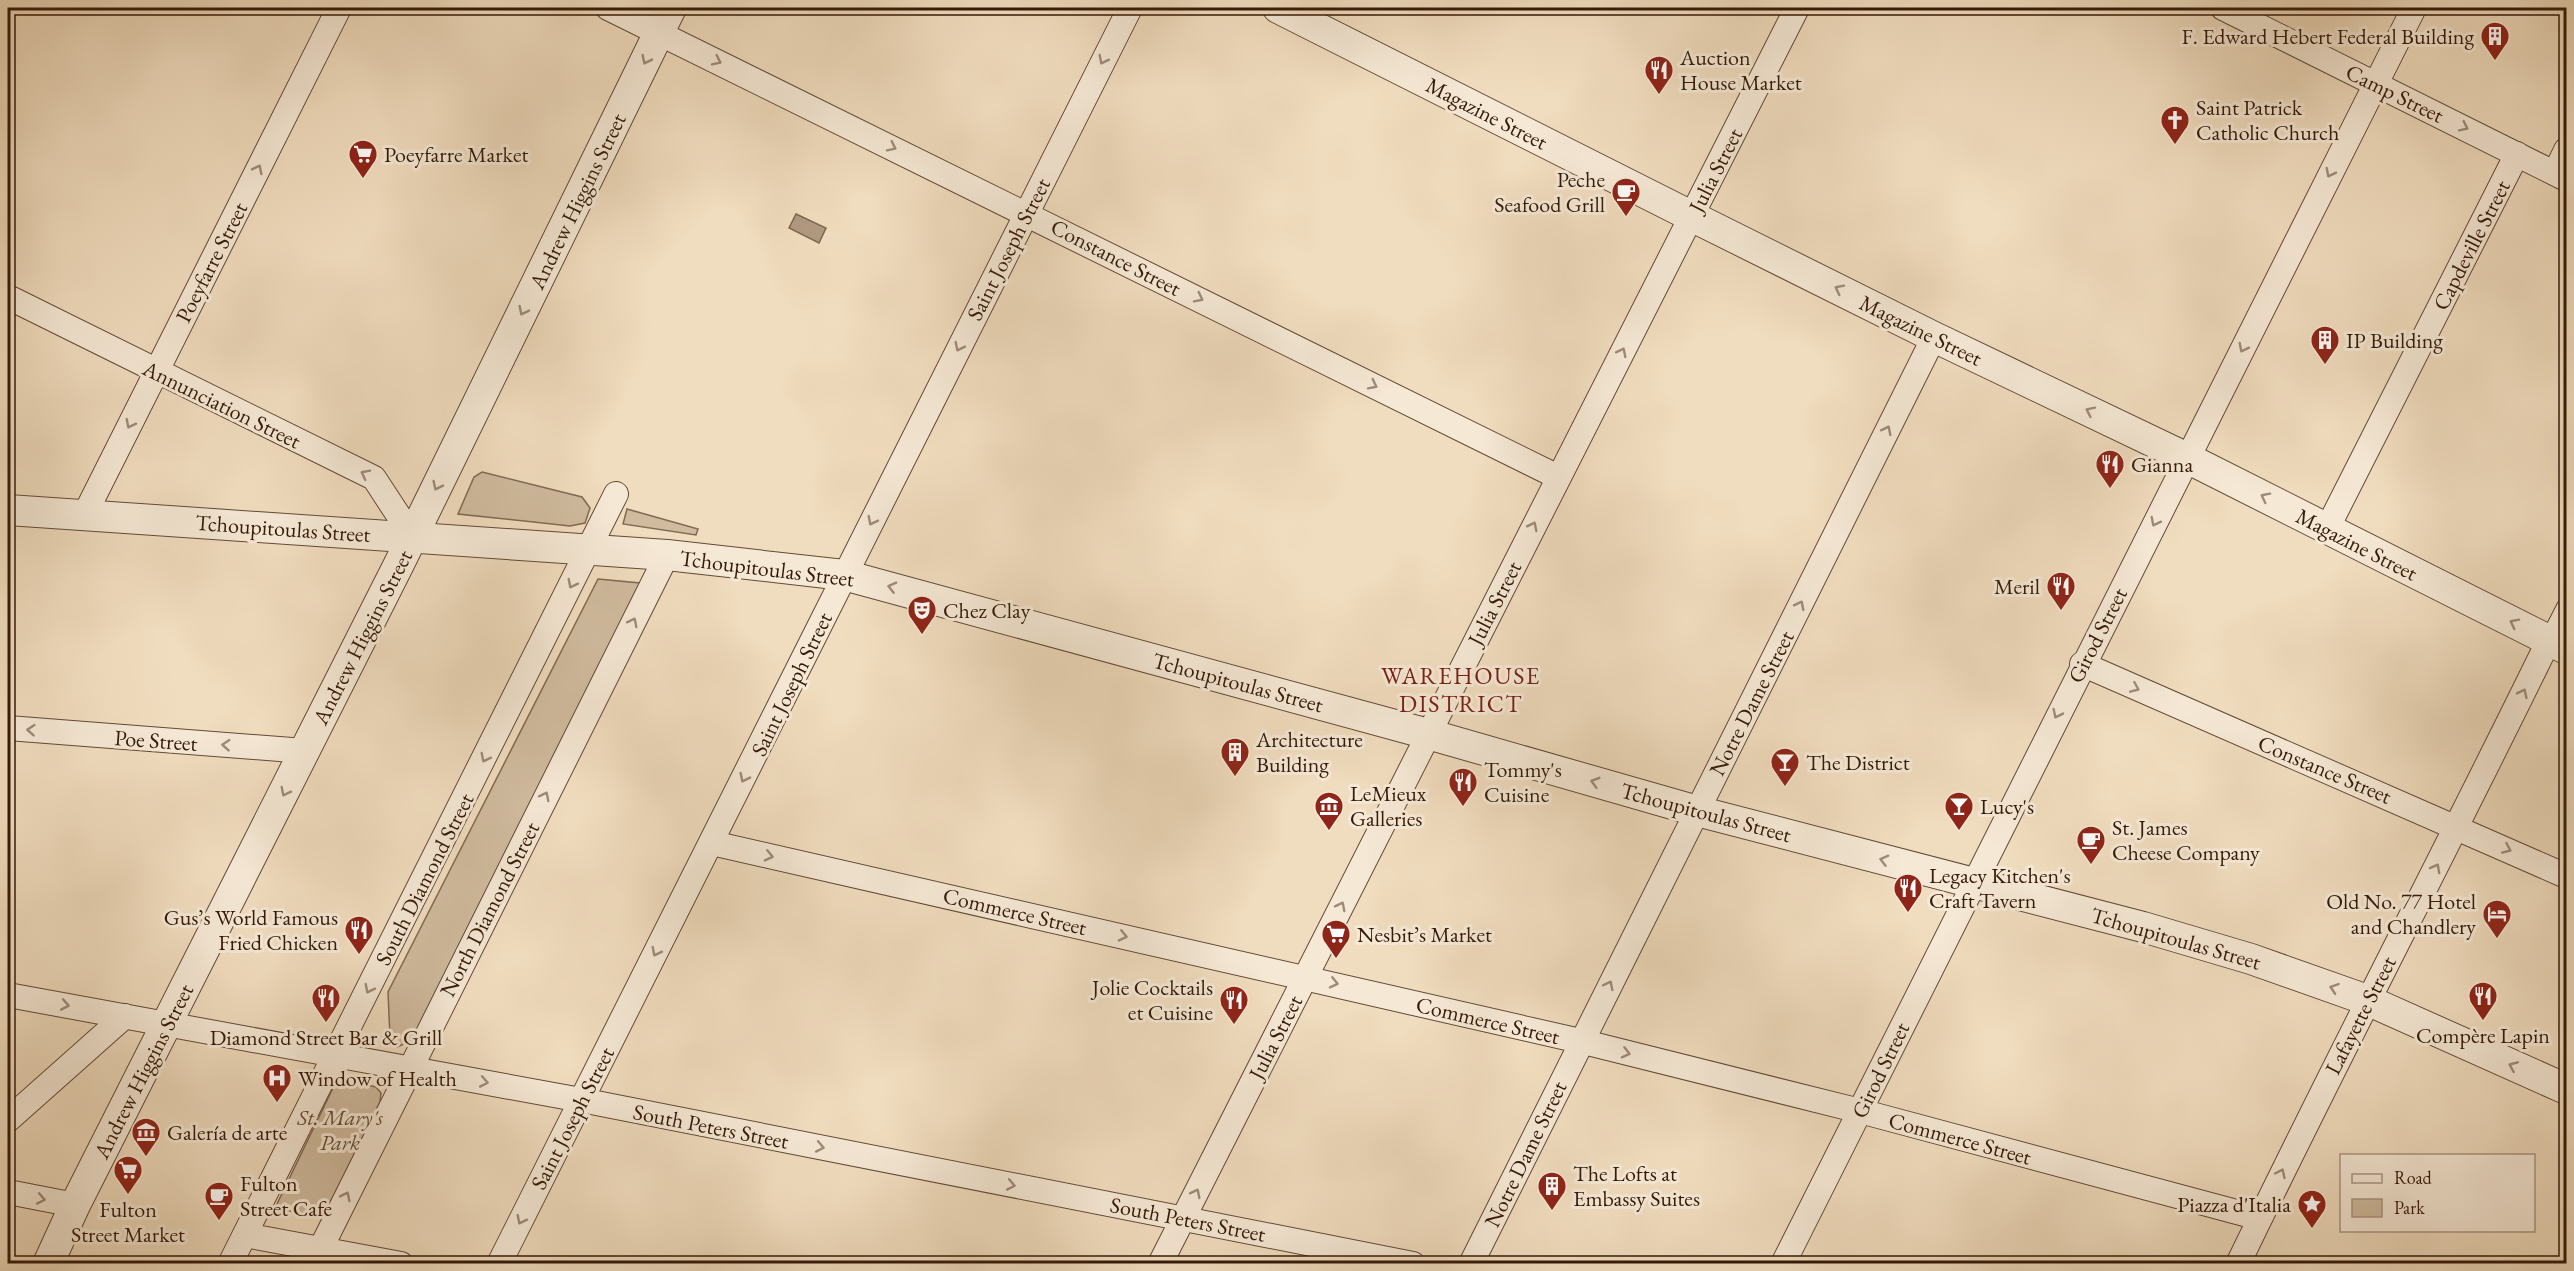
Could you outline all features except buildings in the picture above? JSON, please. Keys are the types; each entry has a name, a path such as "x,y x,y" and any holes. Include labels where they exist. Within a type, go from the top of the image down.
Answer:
{"street":[{"name":"Poeyfarre Street","path":"84,516 339,8"},
{"name":"Constance Street","path":"608,8 665,20 1027,212 1558,477"},
{"name":"Saint Joseph Street","path":"499,1263 1130,8"},
{"name":"Magazine Street","path":"1278,8 1934,337 2187,458 2558,644"},
{"name":"Julia Street","path":"1160,1263 1797,8"},
{"name":"Camp Street","path":"2223,8 2561,176"},
{"name":"Girod Street","path":"1783,1263 2082,664 2414,8"},
{"name":"Andrew Higgins Street","path":"48,1263 75,1205 412,536 665,20"},
{"path":"2561,176 2566,150"},
{"name":"Capdeville Street","path":"2327,530 2517,154"},
{"name":"Annunciation Street","path":"8,297 374,478 412,536"},
{"name":"Notre Dame Street","path":"1471,1263 1934,337"},
{"name":"South Diamond Street","path":"230,1263 616,494"},
{"name":"Tchoupitoulas Street","path":"8,510 667,555 844,575 1428,734 1697,811 2154,930 2251,959 2367,1000 2566,1089"},
{"name":"North Diamond Street","path":"316,1256 408,1068 667,555"},
{"name":"Lafayette Street","path":"2238,1263 2367,1000 2457,826 2558,644 2566,606"},
{"name":"Constance Street","path":"2082,664 2457,826 2566,876"},
{"name":"Poe Street","path":"8,728 305,751"},
{"name":"Commerce Street","path":"712,843 1580,1041 1860,1111 2259,1218"},
{"name":"South Peters Street","path":"8,995 581,1100 1413,1263"},
{"path":"8,1120 125,1016"},
{"path":"8,1192 75,1205"},
{"path":"244,1235 316,1256 401,1263"}],"green space":[{"path":"482,472 582,497 590,508 585,523 570,526 458,514 474,477"},
{"path":"627,509 698,529 696,535 623,524"},
{"name":"St. Mary's Park","path":"598,579 640,583 411,1041 397,1047 390,1038 388,992"},
{"name":"St. Mary's Park","path":"352,1082 376,1087 381,1093 380,1102 323,1218 275,1208 333,1088 340,1083"}],"shaded area":[{"path":"796,214 826,228 819,243 789,228"}],"place":[{"name":"F. Edward Hebert Federal Building","path":"2495,62"},
{"name":"Auction House Market","path":"1659,96"},
{"name":"Saint Patrick Catholic Church","path":"2175,146"},
{"name":"Poeyfarre Market","path":"363,180"},
{"name":"Peche Seafood Grill","path":"1626,218"},
{"name":"IP Building","path":"2325,366"},
{"name":"Gianna","path":"2110,490"},
{"name":"Meril","path":"2061,612"},
{"name":"Chez Clay","path":"922,636"},
{"name":"Architecture Building","path":"1235,778"},
{"name":"The District","path":"1785,788"},
{"name":"Tommy's Cuisine","path":"1463,808"},
{"name":"LeMieux Galleries","path":"1329,832"},
{"name":"Lucy's","path":"1959,832"},
{"name":"St. James Cheese Company","path":"2091,866"},
{"name":"Legacy Kitchen's Craft Tavern","path":"1908,914"},
{"name":"Old No. 77 Hotel and Chandlery","path":"2497,940"},
{"name":"Gus’s World Famous Fried Chicken","path":"359,956"},
{"name":"Nesbit’s Market","path":"1336,960"},
{"name":"Compère Lapin","path":"2483,1022"},
{"name":"Diamond Street Bar & Grill","path":"326,1024"},
{"name":"Jolie Cocktails et Cuisine","path":"1234,1026"},
{"name":"Window of Health","path":"277,1104"},
{"name":"Galería de arte","path":"146,1158"},
{"name":"Fulton Street Market","path":"128,1196"},
{"name":"The Lofts at Embassy Suites","path":"1552,1212"},
{"name":"Fulton Street Cafe","path":"219,1222"},
{"name":"Piazza d'Italia","path":"2312,1230"}],"district":[{"name":"WAREHOUSE DISTRICT","path":"1461,690"}]}
